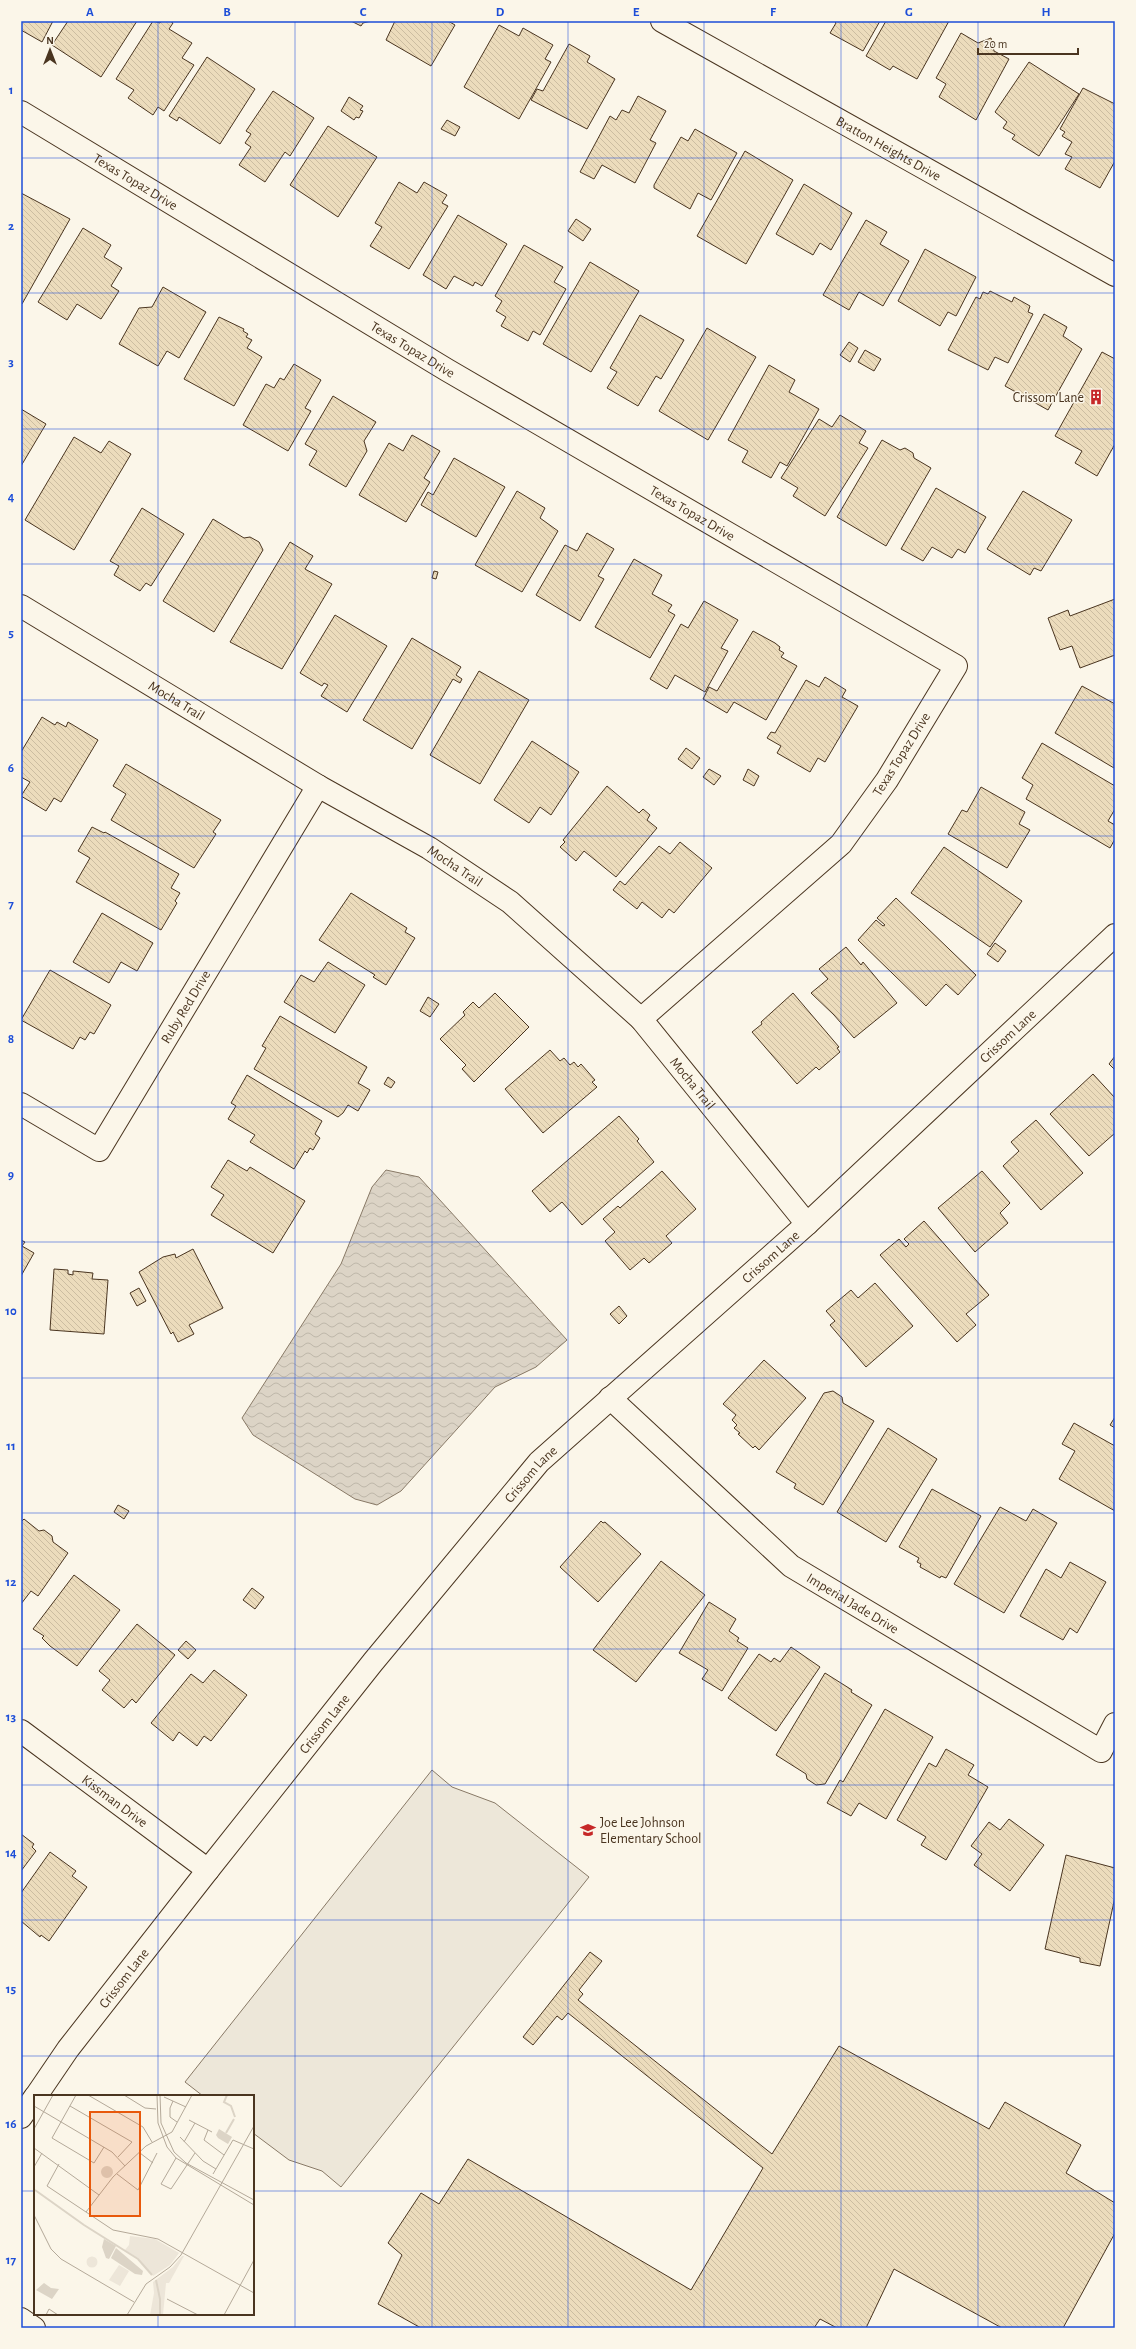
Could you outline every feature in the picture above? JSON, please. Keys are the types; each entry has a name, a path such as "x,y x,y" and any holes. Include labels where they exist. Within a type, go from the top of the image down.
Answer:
{"street":[{"name":"Bratton Heights Drive","path":"662,21 1115,275"},
{"name":"Texas Topaz Drive","path":"21,112 447,370 956,666 888,780 841,844 641,1020"},
{"name":"Mocha Trail","path":"21,606 318,786 429,848 510,902 641,1020 807,1224"},
{"name":"Ruby Red Drive","path":"21,1104 99,1150 318,786"},
{"name":"Crissom Lane","path":"36,2095 68,2049 373,1662 539,1462 807,1224 1115,935"},
{"name":"Imperial Jade Drive","path":"610,1398 791,1566 1100,1751 1115,1724"},
{"name":"Kissman Drive","path":"21,1731 208,1870"},
{"name":"Crissom Lane","path":"21,2117 34,2098"},
{"path":"21,2319 34,2328"}],"shaded area":[{"path":"432,1770 452,1787 495,1803 589,1877 341,2187 322,2171 289,2160 254,2134 254,2095 202,2095 185,2082"}],"water":[{"path":"386,1170 419,1177 567,1340 536,1367 495,1387 401,1491 377,1505 355,1499 253,1435 242,1418 341,1264 372,1187"}],"building":[{"path":"21,21 53,21 42,42 21,30"},
{"path":"68,21 137,21 101,77 52,45"},
{"path":"153,21 160,23 161,21 170,21 173,23 169,29 192,43 182,58 194,65 164,111 158,107 153,115 128,98 134,90 116,79"},
{"path":"351,21 371,21 363,23 361,26"},
{"path":"395,21 448,21 455,25 431,66 386,40"},
{"path":"834,21 880,21 863,51 830,33 836,23"},
{"path":"886,21 949,21 917,79 893,66 890,70 866,56"},
{"path":"499,25 519,36 523,28 553,45 545,59 551,62 519,119 464,87"},
{"path":"961,33 978,43 991,38 994,51 1009,59 976,120 939,97 946,84 936,78"},
{"path":"569,44 590,56 587,62 615,79 587,129 531,100 537,89 543,91"},
{"path":"207,57 255,89 220,144 179,117 177,121 169,116"},
{"path":"1029,62 1079,94 1039,156 1012,139 1015,135 1003,128 1007,122 995,112"},
{"path":"1083,88 1115,104 1115,161 1100,188 1065,169 1072,157 1065,154 1072,142 1062,136 1065,132 1060,129"},
{"path":"273,91 314,118 290,156 285,152 265,182 239,165 251,147 245,143 251,134 246,131"},
{"path":"638,96 666,111 650,140 656,143 635,183 602,165 594,179 580,172 610,116 616,120 622,110 629,113"},
{"path":"349,97 363,106 360,110 363,111 359,118 356,117 354,120 341,111"},
{"path":"447,120 460,127 455,136 441,129"},
{"path":"328,126 377,157 338,217 290,185"},
{"path":"695,129 737,153 711,200 698,193 690,209 654,188 654,185 681,137 688,141"},
{"path":"745,151 793,180 746,264 697,236"},
{"path":"399,182 417,193 424,182 447,195 442,203 448,206 409,269 370,246 382,227 375,223"},
{"path":"804,184 852,213 831,250 820,243 813,255 776,234"},
{"path":"21,193 70,219 22,304 21,304"},
{"path":"458,215 507,244 482,286 475,282 473,286 454,276 446,289 423,275"},
{"path":"576,219 591,229 583,241 568,231"},
{"path":"866,220 887,232 880,244 909,261 883,306 859,292 849,310 823,295"},
{"path":"83,228 111,245 104,257 122,268 111,286 119,291 101,319 77,304 67,320 38,302"},
{"path":"524,245 563,267 554,282 566,289 540,335 533,331 528,341 501,326 506,317 496,311 502,301 495,296"},
{"path":"925,249 976,277 956,316 948,312 940,326 898,301"},
{"path":"590,262 639,291 591,372 543,344"},
{"path":"163,287 206,312 179,358 167,351 158,366 119,344 139,308 152,307"},
{"path":"990,291 1012,302 1014,297 1030,306 1028,312 1033,314 1008,363 995,357 988,370 948,350 976,297 980,299 983,292 988,294"},
{"path":"1044,314 1067,327 1063,336 1082,349 1048,410 1005,386"},
{"path":"640,315 684,340 661,379 656,376 638,406 607,388 617,372 610,368"},
{"path":"219,317 244,329 243,331 248,334 246,337 252,340 247,348 262,357 234,406 184,379"},
{"path":"707,328 756,357 708,440 659,411"},
{"path":"849,342 858,348 850,362 840,355"},
{"path":"865,350 881,359 874,371 858,362"},
{"name":"Crissom Lane","path":"1102,352 1115,359 1115,444 1097,476 1075,463 1082,451 1055,436"},
{"path":"294,364 321,380 305,408 311,411 288,451 243,425 266,384 274,388 280,378 284,380"},
{"path":"769,365 795,380 789,392 819,409 787,466 780,462 771,478 742,462 748,451 728,440"},
{"path":"333,396 376,422 364,441 367,451 346,487 309,465 317,451 305,444"},
{"path":"21,409 46,424 21,466"},
{"path":"840,415 866,431 859,443 868,448 825,516 793,496 798,488 781,478 819,419 832,427"},
{"path":"412,435 440,451 424,478 430,482 406,522 359,495 389,443 403,451"},
{"path":"74,437 101,453 109,441 131,454 74,550 25,520"},
{"path":"882,440 900,450 905,448 913,453 914,458 931,468 886,546 837,517"},
{"path":"454,458 505,487 476,537 421,505 428,492 433,495"},
{"path":"936,488 986,517 965,553 958,549 952,558 932,547 923,561 901,549"},
{"path":"517,491 545,508 540,518 558,531 522,592 475,565"},
{"path":"1023,491 1072,520 1041,571 1034,568 1030,575 987,549"},
{"path":"142,508 184,534 151,586 146,583 140,591 114,575 119,566 110,561"},
{"path":"213,519 244,538 250,537 259,542 263,550 214,632 163,601"},
{"path":"587,533 614,549 598,576 604,579 580,621 536,595 565,545 577,551"},
{"path":"290,542 313,556 305,569 332,584 282,669 230,642"},
{"path":"634,559 662,575 652,594 672,605 668,611 675,615 650,658 595,627"},
{"path":"434,571 438,572 436,579 432,578"},
{"path":"1115,599 1115,655 1080,668 1072,646 1060,650 1048,618 1068,610 1070,616"},
{"path":"704,601 738,620 721,648 728,651 705,692 675,675 667,689 650,679 681,624 688,628"},
{"path":"335,615 387,646 347,712 321,696 328,685 324,683 322,686 300,673"},
{"path":"753,631 775,643 780,647 779,650 784,653 781,657 797,666 766,720 734,702 727,713 703,699 709,687 717,691"},
{"path":"412,638 461,667 456,675 462,679 460,683 453,679 412,749 363,720"},
{"path":"479,671 529,700 480,784 430,755"},
{"path":"825,677 846,690 842,697 858,706 825,762 818,758 810,772 777,753 781,746 767,738 771,732 775,733 806,680 819,687"},
{"path":"1082,686 1115,704 1114,768 1055,733"},
{"path":"42,717 55,725 57,722 66,727 68,722 98,740 61,802 54,798 46,811 21,796 30,782 21,777 21,752"},
{"path":"532,741 579,772 551,815 540,807 529,823 494,800"},
{"path":"1042,743 1115,786 1115,809 1108,821 1115,825 1115,839 1110,848 1026,799 1033,785 1022,778"},
{"path":"686,748 700,758 692,769 678,759"},
{"path":"126,764 221,820 213,832 216,834 194,868 111,820 126,794 113,786"},
{"path":"709,769 721,776 714,785 703,777"},
{"path":"748,769 759,776 754,786 743,780"},
{"path":"607,786 639,813 643,809 650,815 647,820 657,828 616,877 584,851 576,861 560,847 565,842 563,840"},
{"path":"981,787 1025,812 1019,824 1030,830 1007,868 948,834 962,810 967,812"},
{"path":"92,827 104,833 105,832 179,874 171,888 180,893 175,901 177,903 161,930 76,882 90,858 78,851"},
{"path":"680,842 712,868 674,913 669,909 662,918 642,902 637,909 613,890 620,881 625,885 659,846 670,854"},
{"path":"944,847 1022,901 990,947 911,893"},
{"path":"351,893 407,928 405,932 415,938 386,985 373,977 375,975 319,940"},
{"path":"896,898 976,975 958,995 946,984 926,1006 858,940 876,920 883,926 885,925 877,918"},
{"path":"102,913 153,943 137,971 121,962 109,983 73,962"},
{"path":"995,943 1006,951 998,962 987,954"},
{"path":"846,947 861,965 863,962 897,1003 854,1038 834,1015 811,993 828,979 819,969"},
{"path":"328,962 365,985 335,1033 284,1002 301,975 314,982"},
{"path":"50,970 111,1005 94,1034 90,1032 85,1040 80,1037 73,1049 21,1020"},
{"path":"495,993 529,1027 474,1082 462,1069 466,1065 440,1039 465,1015 463,1012 473,1002 479,1008"},
{"path":"793,993 839,1047 837,1048 840,1052 819,1070 816,1067 797,1084 752,1032"},
{"path":"428,997 439,1004 430,1017 420,1011"},
{"path":"280,1016 367,1067 358,1083 370,1090 358,1111 348,1105 343,1113 338,1117 254,1069 266,1048 262,1046"},
{"path":"550,1050 560,1061 564,1058 570,1065 574,1062 578,1067 581,1064 595,1080 592,1082 597,1087 543,1133 505,1089"},
{"path":"1115,1056 1115,1070 1109,1064"},
{"path":"1093,1074 1115,1098 1115,1133 1089,1156 1050,1114"},
{"path":"247,1075 322,1121 315,1134 320,1138 313,1150 310,1148 307,1153 305,1151 294,1169 250,1142 255,1135 228,1119 236,1106 231,1103"},
{"path":"388,1077 395,1082 391,1088 384,1084"},
{"path":"619,1116 639,1139 637,1141 654,1162 582,1225 562,1202 550,1212 532,1191"},
{"path":"1036,1120 1083,1173 1041,1210 1003,1166 1019,1151 1011,1142"},
{"path":"228,1160 247,1171 250,1167 305,1201 273,1253 211,1215 224,1195 211,1187"},
{"path":"662,1171 696,1209 666,1236 672,1243 649,1263 644,1258 630,1270 605,1241 615,1232 603,1219 618,1206 620,1208"},
{"path":"982,1171 1010,1203 1000,1213 1008,1223 975,1252 938,1208"},
{"path":"924,1221 989,1295 966,1314 976,1325 957,1342 880,1255 899,1239 906,1247 909,1244 904,1239"},
{"path":"21,1240 25,1242 22,1246 34,1253 21,1276"},
{"path":"193,1249 223,1308 189,1325 194,1334 178,1342 173,1332 171,1334 139,1272 163,1257 175,1254 176,1258"},
{"path":"54,1269 68,1270 68,1274 73,1275 73,1271 93,1273 92,1279 108,1280 104,1334 50,1330"},
{"path":"875,1283 913,1326 866,1367 830,1325 835,1321 826,1311 851,1290 858,1298"},
{"path":"139,1288 146,1301 137,1306 130,1293"},
{"path":"619,1306 627,1316 619,1324 610,1314"},
{"path":"764,1360 806,1398 759,1450 755,1446 753,1448 738,1434 740,1433 734,1428 737,1425 732,1420 736,1415 723,1404"},
{"path":"833,1391 842,1397 843,1403 874,1421 823,1505 794,1488 796,1484 776,1472 824,1393"},
{"path":"1115,1417 1115,1428 1110,1425"},
{"path":"1074,1423 1115,1446 1115,1511 1059,1479 1075,1451 1062,1444"},
{"path":"888,1428 937,1459 886,1542 837,1512"},
{"path":"932,1489 981,1516 946,1578 941,1576 940,1578 920,1567 921,1564 917,1562 919,1558 899,1547"},
{"path":"118,1505 129,1511 124,1519 114,1512"},
{"path":"1000,1507 1026,1521 1033,1509 1057,1523 1004,1613 954,1584"},
{"path":"24,1519 39,1531 44,1530 52,1536 53,1542 68,1553 38,1596 31,1591 21,1604 21,1522"},
{"path":"601,1521 603,1523 605,1522 641,1554 598,1602 560,1567"},
{"path":"661,1561 705,1595 636,1682 593,1650"},
{"path":"1070,1562 1106,1582 1077,1633 1070,1628 1063,1640 1020,1616 1046,1569 1061,1578"},
{"path":"74,1575 120,1610 77,1666 50,1646 42,1638 44,1636 33,1629"},
{"path":"252,1588 264,1597 255,1609 243,1600"},
{"path":"709,1602 736,1619 729,1631 739,1638 737,1641 748,1648 722,1691 702,1679 708,1670 679,1653"},
{"path":"137,1624 175,1655 136,1703 132,1699 124,1708 102,1690 110,1680 99,1671"},
{"path":"186,1641 196,1650 188,1659 178,1650"},
{"path":"791,1647 820,1667 776,1731 728,1698 759,1654 771,1662 774,1658 780,1662"},
{"path":"214,1670 247,1695 211,1741 204,1736 197,1746 179,1732 173,1741 151,1723 191,1674 203,1683"},
{"path":"825,1673 872,1705 825,1784 816,1785 807,1779 806,1774 776,1755"},
{"path":"885,1709 933,1737 886,1819 859,1803 851,1816 827,1803 840,1780 843,1782"},
{"path":"946,1749 974,1765 968,1775 988,1787 946,1860 921,1845 926,1837 897,1820 929,1763 936,1767"},
{"path":"1009,1819 1044,1845 1010,1891 974,1865 982,1854 971,1846 989,1822 1000,1830"},
{"path":"21,1834 34,1844 32,1847 36,1851 21,1871"},
{"path":"50,1852 76,1871 72,1876 87,1887 49,1941 41,1935 40,1937 21,1921 21,1893"},
{"path":"1066,1855 1115,1868 1115,1897 1100,1966 1080,1962 1080,1958 1045,1949"},
{"path":"590,1952 602,1961 579,1990 583,1994 578,2000 772,2154 839,2046 989,2129 1005,2102 1081,2145 1066,2173 1115,2203 1115,2233 1063,2328 1002,2328 894,2269 866,2328 837,2328 820,2319 814,2328 421,2328 378,2304 402,2255 388,2243 421,2193 439,2204 468,2159 691,2290 763,2168 568,2013 562,2020 557,2016 533,2045 523,2037"}],"place":[{"name":"Crissom Lane","path":"1096,397"},
{"name":"Joe Lee Johnson Elementary School","path":"588,1830"}]}
